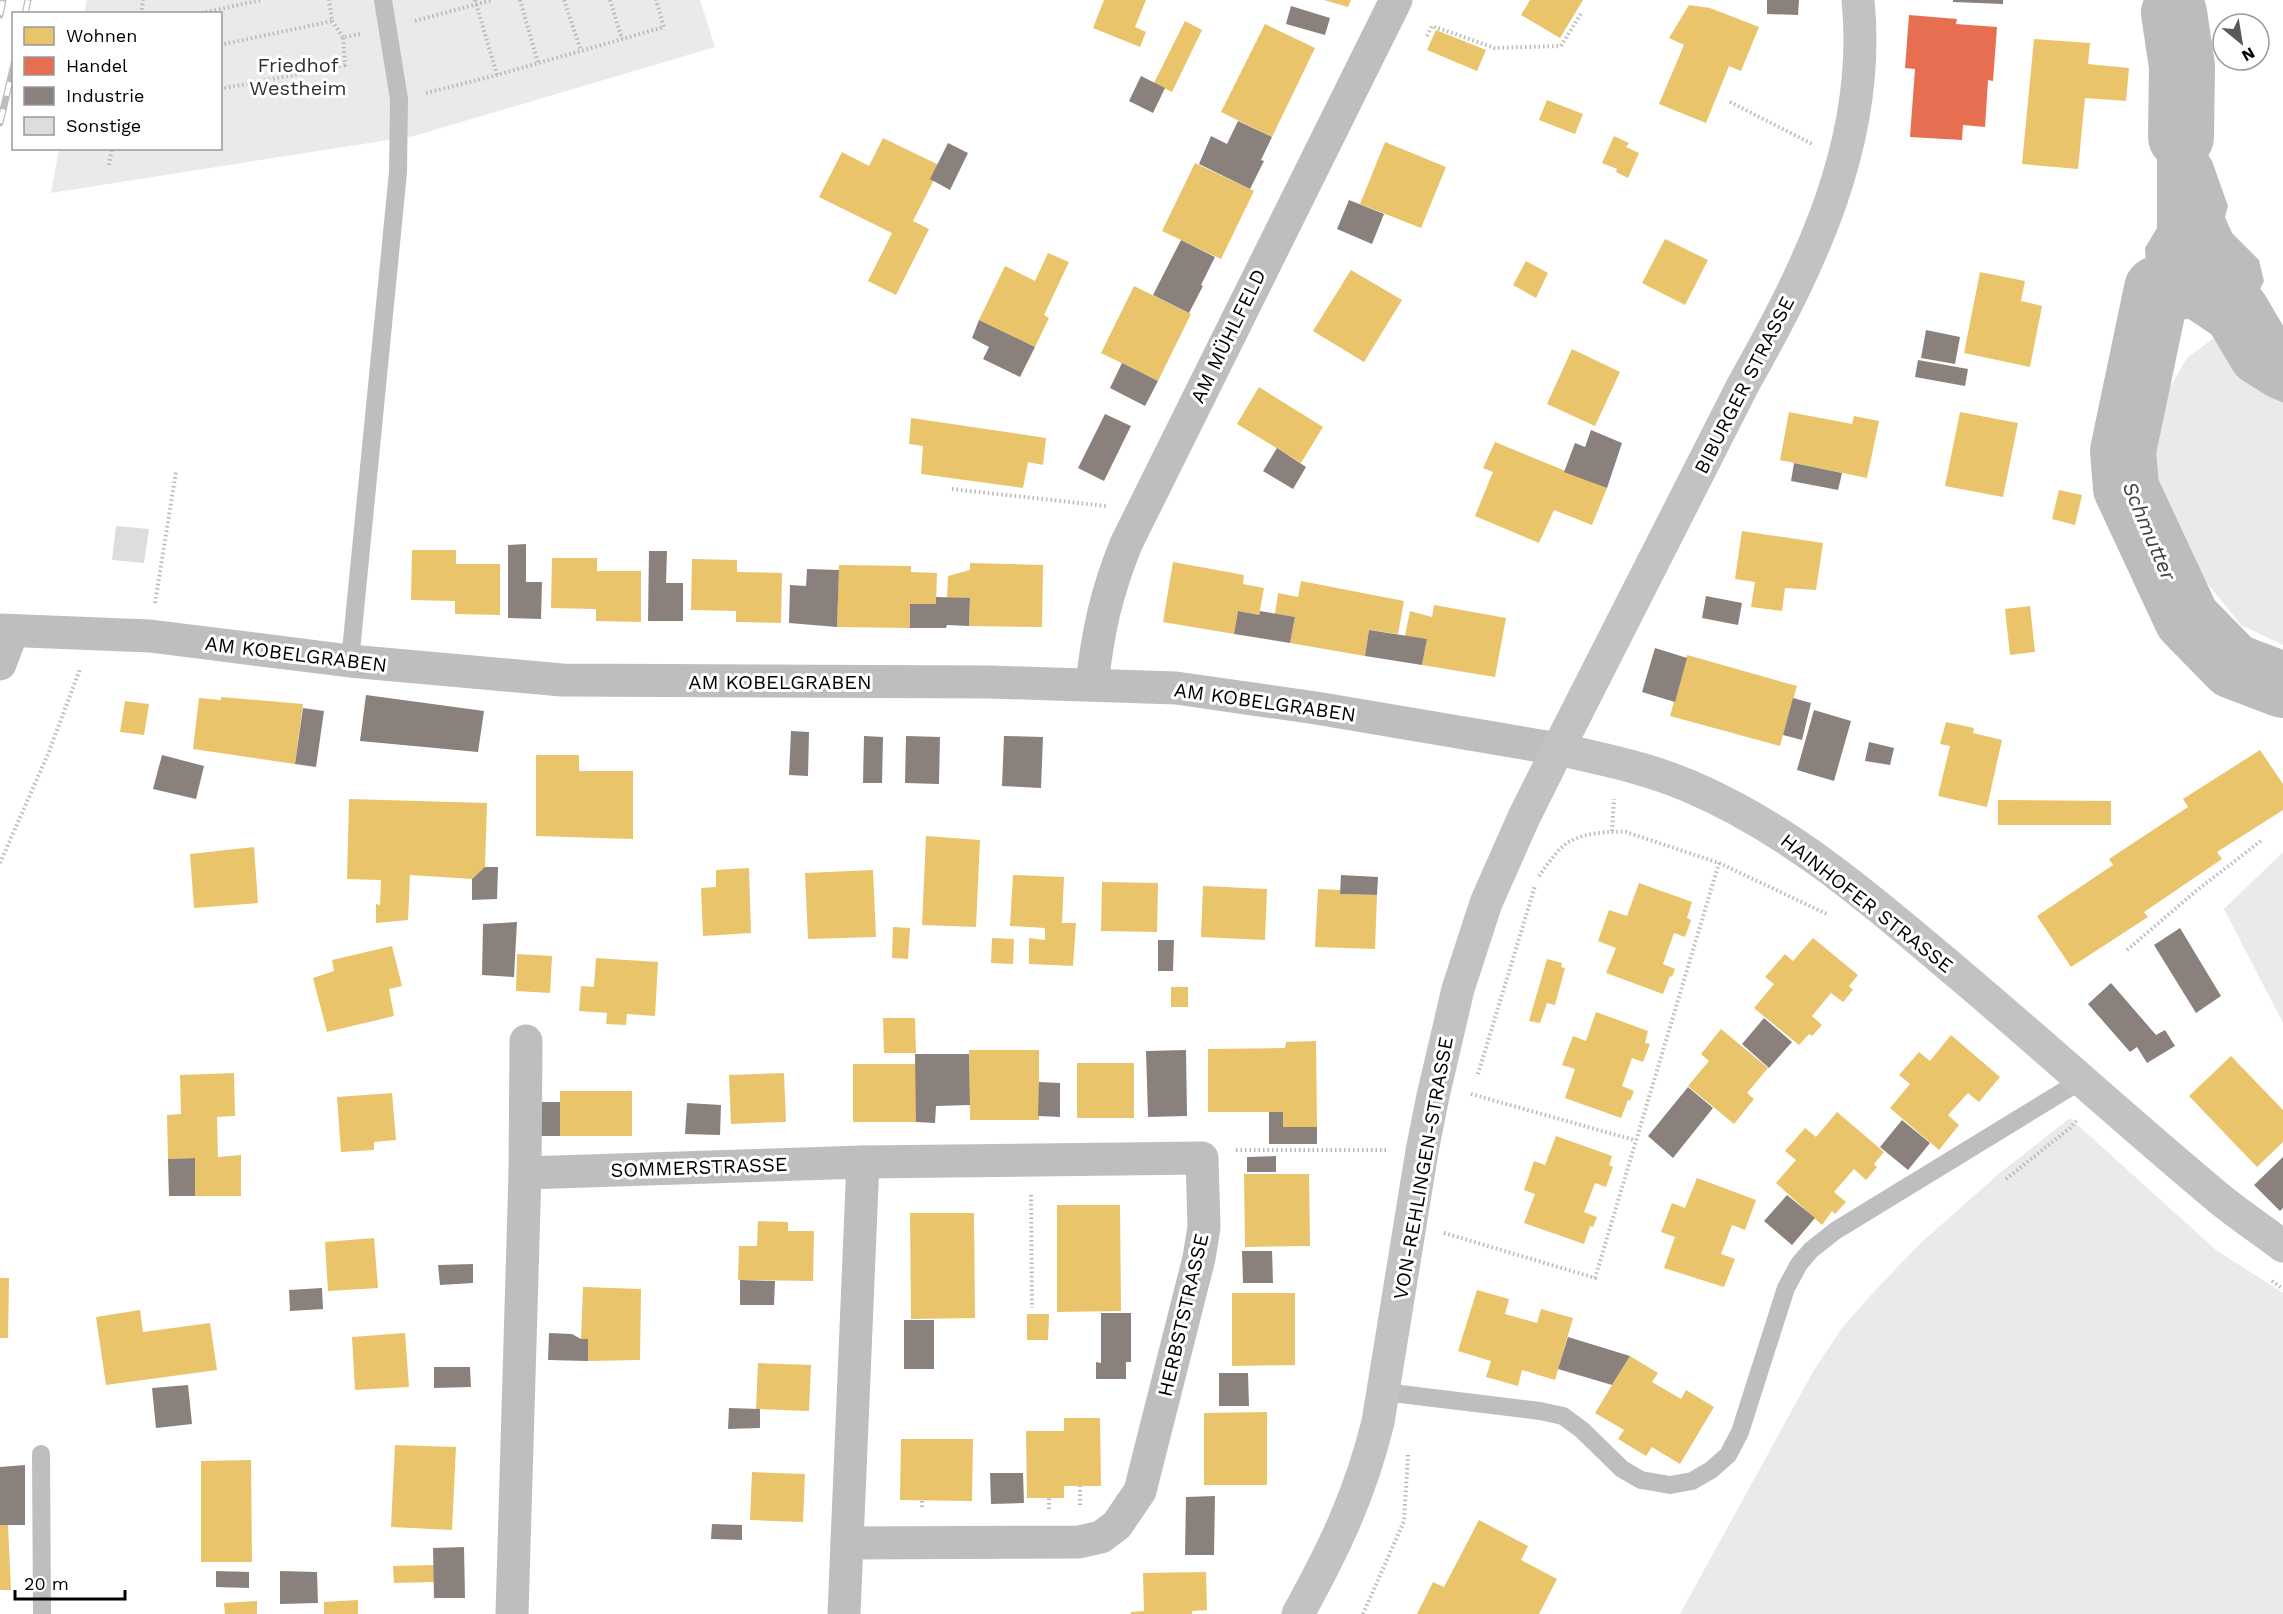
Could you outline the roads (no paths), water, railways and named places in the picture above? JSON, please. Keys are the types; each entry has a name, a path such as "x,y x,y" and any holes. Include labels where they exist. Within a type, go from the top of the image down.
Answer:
{"street":[{"name":"AM MÜHLFELD","path":"1092,684 1101,620 1112,579 1143,510 1396,0"},
{"name":"BIBURGER STRASSE","path":"1558,749 1815,244 1844,160 1857,104 1861,64 1858,0"},
{"name":"AM KOBELGRABEN","path":"6,631 150,636 350,661 562,680 1092,684 1176,688 1316,708 1558,749"},
{"path":"0,664 6,631"},
{"name":"HAINHOFER STRASSE","path":"1558,749 1608,759 1681,783 1777,832 1859,891 2069,1087 2283,1246"},
{"name":"VON-REHLINGEN-STRASSE","path":"1298,1614 1350,1512 1367,1466 1384,1392 1422,1151 1458,989 1486,903 1524,817 1558,749"},
{"path":"512,1614 525,1173 526,1041"},
{"name":"HERBSTSTRASSE","path":"847,1543 1079,1542 1101,1537 1117,1525 1140,1491 1199,1258 1204,1227 1202,1158 863,1162"},
{"path":"844,1614 863,1162"},
{"name":"SOMMERSTRASSE","path":"525,1173 863,1162"}],"lane":[{"path":"350,661 398,172 399,99 383,0"},
{"path":"1384,1392 1540,1411 1563,1416 1582,1430 1622,1469 1641,1480 1670,1485 1692,1481 1711,1470 1728,1455 1740,1432 1786,1288 1799,1264 1811,1250 1835,1231 2069,1087"},
{"path":"41,1454 42,1614"}],"waterway":[{"name":"Schmutter","path":"2172,0 2174,13"},
{"name":"Schmutter","path":"2174,13 2182,66 2181,137"},
{"name":"Schmutter","path":"2283,367 2261,353 2236,311 2197,285 2157,289 2123,451 2126,488 2187,619 2233,666 2283,685"}],"railway":[{"path":"0,15 3,0"},
{"path":"25,12 28,0"},
{"path":"0,123 12,72"}],"park label":[{"name":"Friedhof Westheim","path":"298,76"}]}
